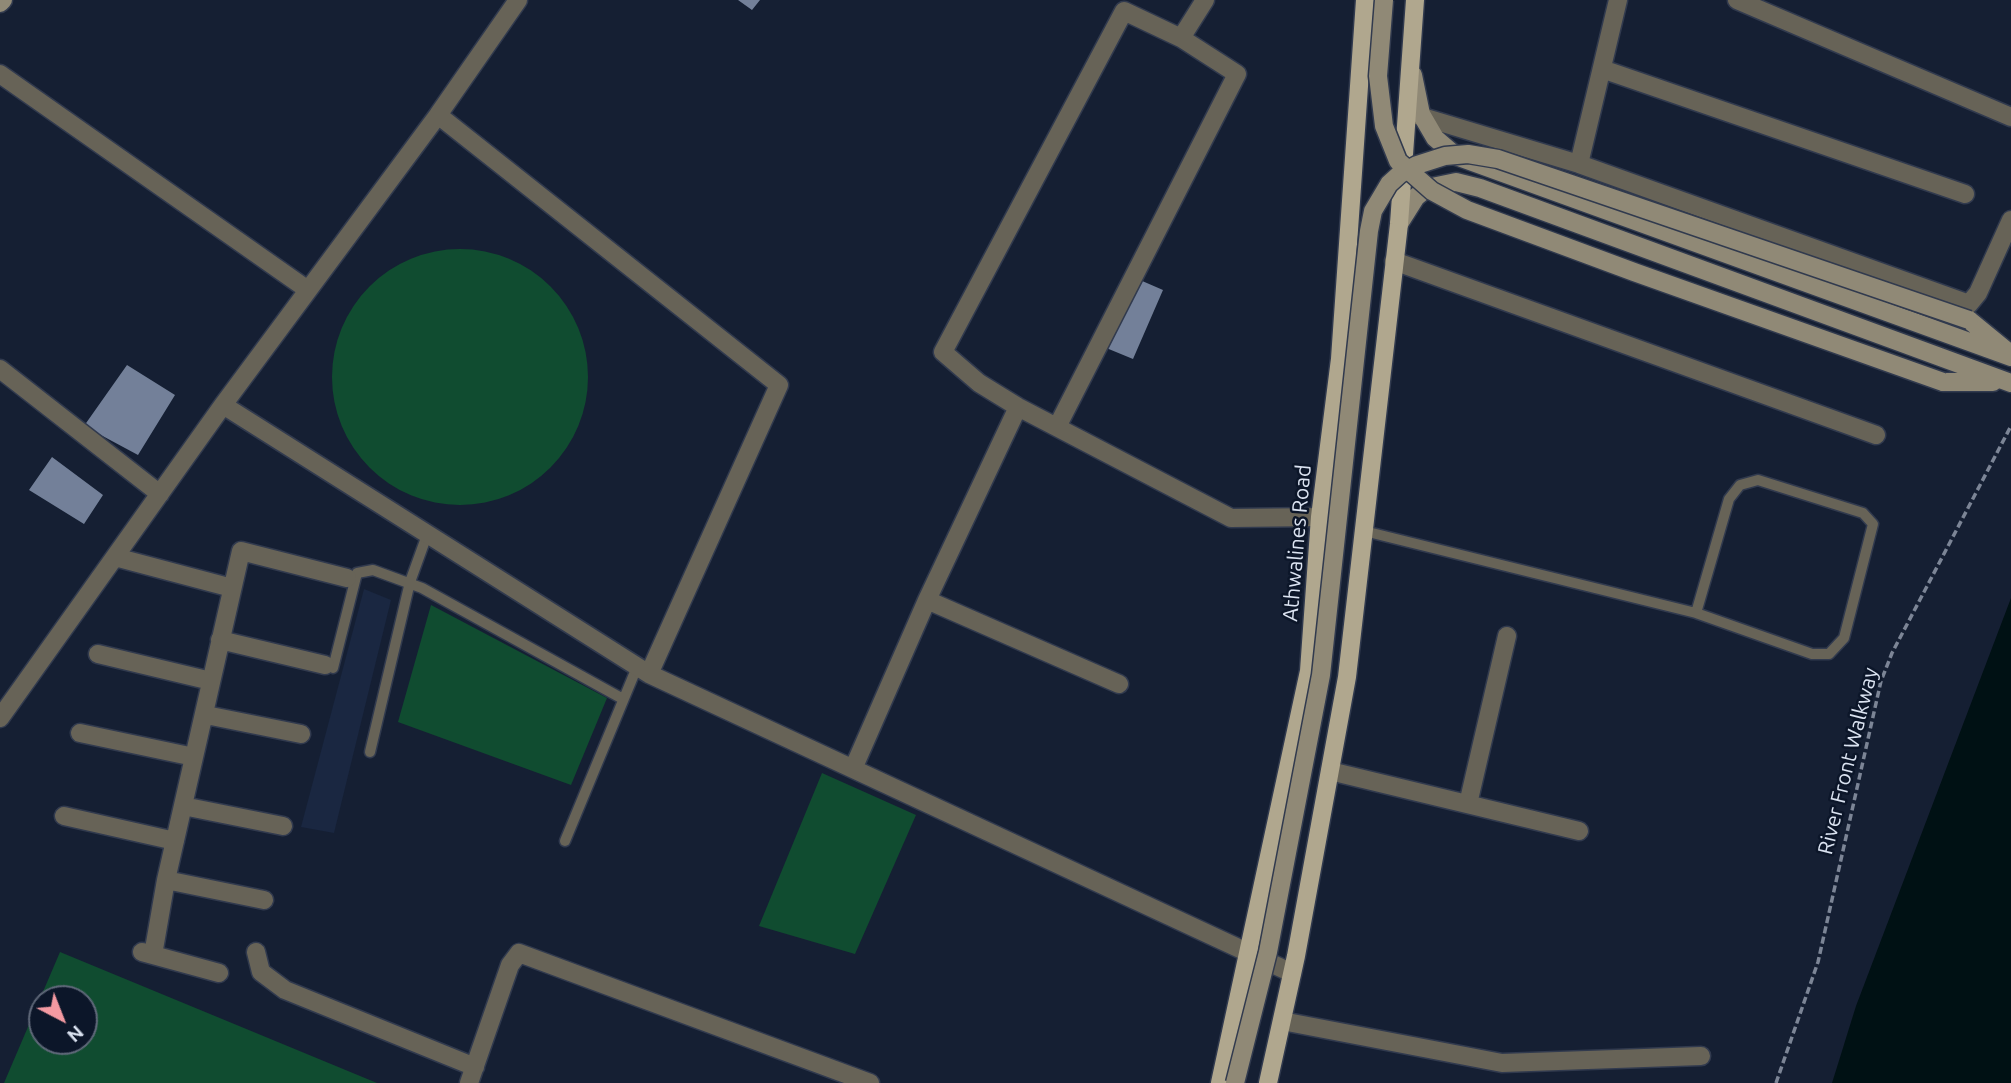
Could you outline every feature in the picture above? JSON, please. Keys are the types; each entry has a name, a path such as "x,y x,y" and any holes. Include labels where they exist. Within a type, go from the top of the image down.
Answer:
{"main road":[{"name":"Athwalines Road","path":"1220,1083 1309,671 1320,517 1340,359 1365,0"},
{"path":"1384,0 1378,76 1384,126 1398,161 1432,191 1467,210 1943,382 2009,383"},
{"path":"1268,1083 1292,973 1347,677 1394,261 1414,114 1412,47 1415,0"},
{"path":"1414,114 1435,138 1456,156 2011,355"},
{"path":"1235,1083 1268,952 1321,675 1369,231 1373,211 1390,184 1400,174 1437,158 1468,154 1499,159 1969,320 2011,355"},
{"path":"1399,224 1416,197 1427,188 1456,182 1480,188 2009,383"},
{"path":"1332,424 1375,429"}],"street":[{"path":"0,718 223,405 438,115 518,0"},
{"path":"1181,38 1205,0"},
{"path":"1579,164 1618,0"},
{"path":"1737,0 2011,117"},
{"path":"1057,427 1237,74 1181,38 1124,10 943,352 979,383 1018,408 1231,518 1320,517"},
{"path":"1602,69 1965,194"},
{"path":"0,74 308,290"},
{"path":"1414,114 1579,164 1969,304 1978,293 2011,220"},
{"path":"438,115 779,385 643,670"},
{"path":"1394,261 1876,435"},
{"path":"0,369 160,494"},
{"path":"223,405 643,670 1250,951 1292,973"},
{"path":"853,769 927,600 1018,408"},
{"path":"219,973 147,953 206,715 211,681 241,551 347,578"},
{"path":"115,556 232,588"},
{"path":"927,600 1119,684"},
{"path":"1468,804 1507,636"},
{"path":"220,640 329,666"},
{"path":"98,654 211,681"},
{"path":"206,715 301,734"},
{"path":"80,733 194,757"},
{"path":"1330,771 1579,831"},
{"path":"183,806 283,827"},
{"path":"64,816 175,841"},
{"path":"166,880 264,900"},
{"path":"256,952 261,972 285,990 472,1075 510,965 516,955 524,953 868,1083"},
{"path":"1282,1021 1502,1063 1701,1056"}],"lane":[{"path":"1364,531 1696,613 1812,653 1829,654 1844,638 1872,539 1873,524 1863,513 1758,480 1740,485 1729,499 1696,613"},
{"path":"370,752 410,582 427,535"},
{"path":"329,666 357,573 373,570 410,582 624,699"},
{"path":"565,841 624,699 643,670"}],"path":[{"name":"River Front Walkway","path":"1776,1083 1818,962 1881,681 1892,653 2011,426"}],"shaded area":[{"path":"364,589 391,600 334,833 301,827"},
{"path":"2011,598 2011,1083 1832,1083 1856,1006"}],"green space":[{"path":"447,249 473,249 509,258 531,270 551,286 567,306 579,328 586,352 586,402 579,426 567,448 551,468 531,484 509,496 473,505 447,505 411,496 389,484 369,468 353,448 341,426 332,390 332,364 341,328 353,306 369,286 389,270 411,258"},
{"path":"431,605 607,698 571,785 398,722"},
{"path":"822,773 916,815 855,954 759,926"},
{"path":"60,952 377,1083 4,1083 28,1027 28,1055 98,1055 98,985 46,985"}],"building":[{"path":"738,0 760,0 752,10"},
{"path":"1133,277 1163,290 1133,359 1099,345"},
{"path":"127,365 175,395 138,455 84,426"},
{"path":"52,457 103,495 84,524 29,490"}]}
